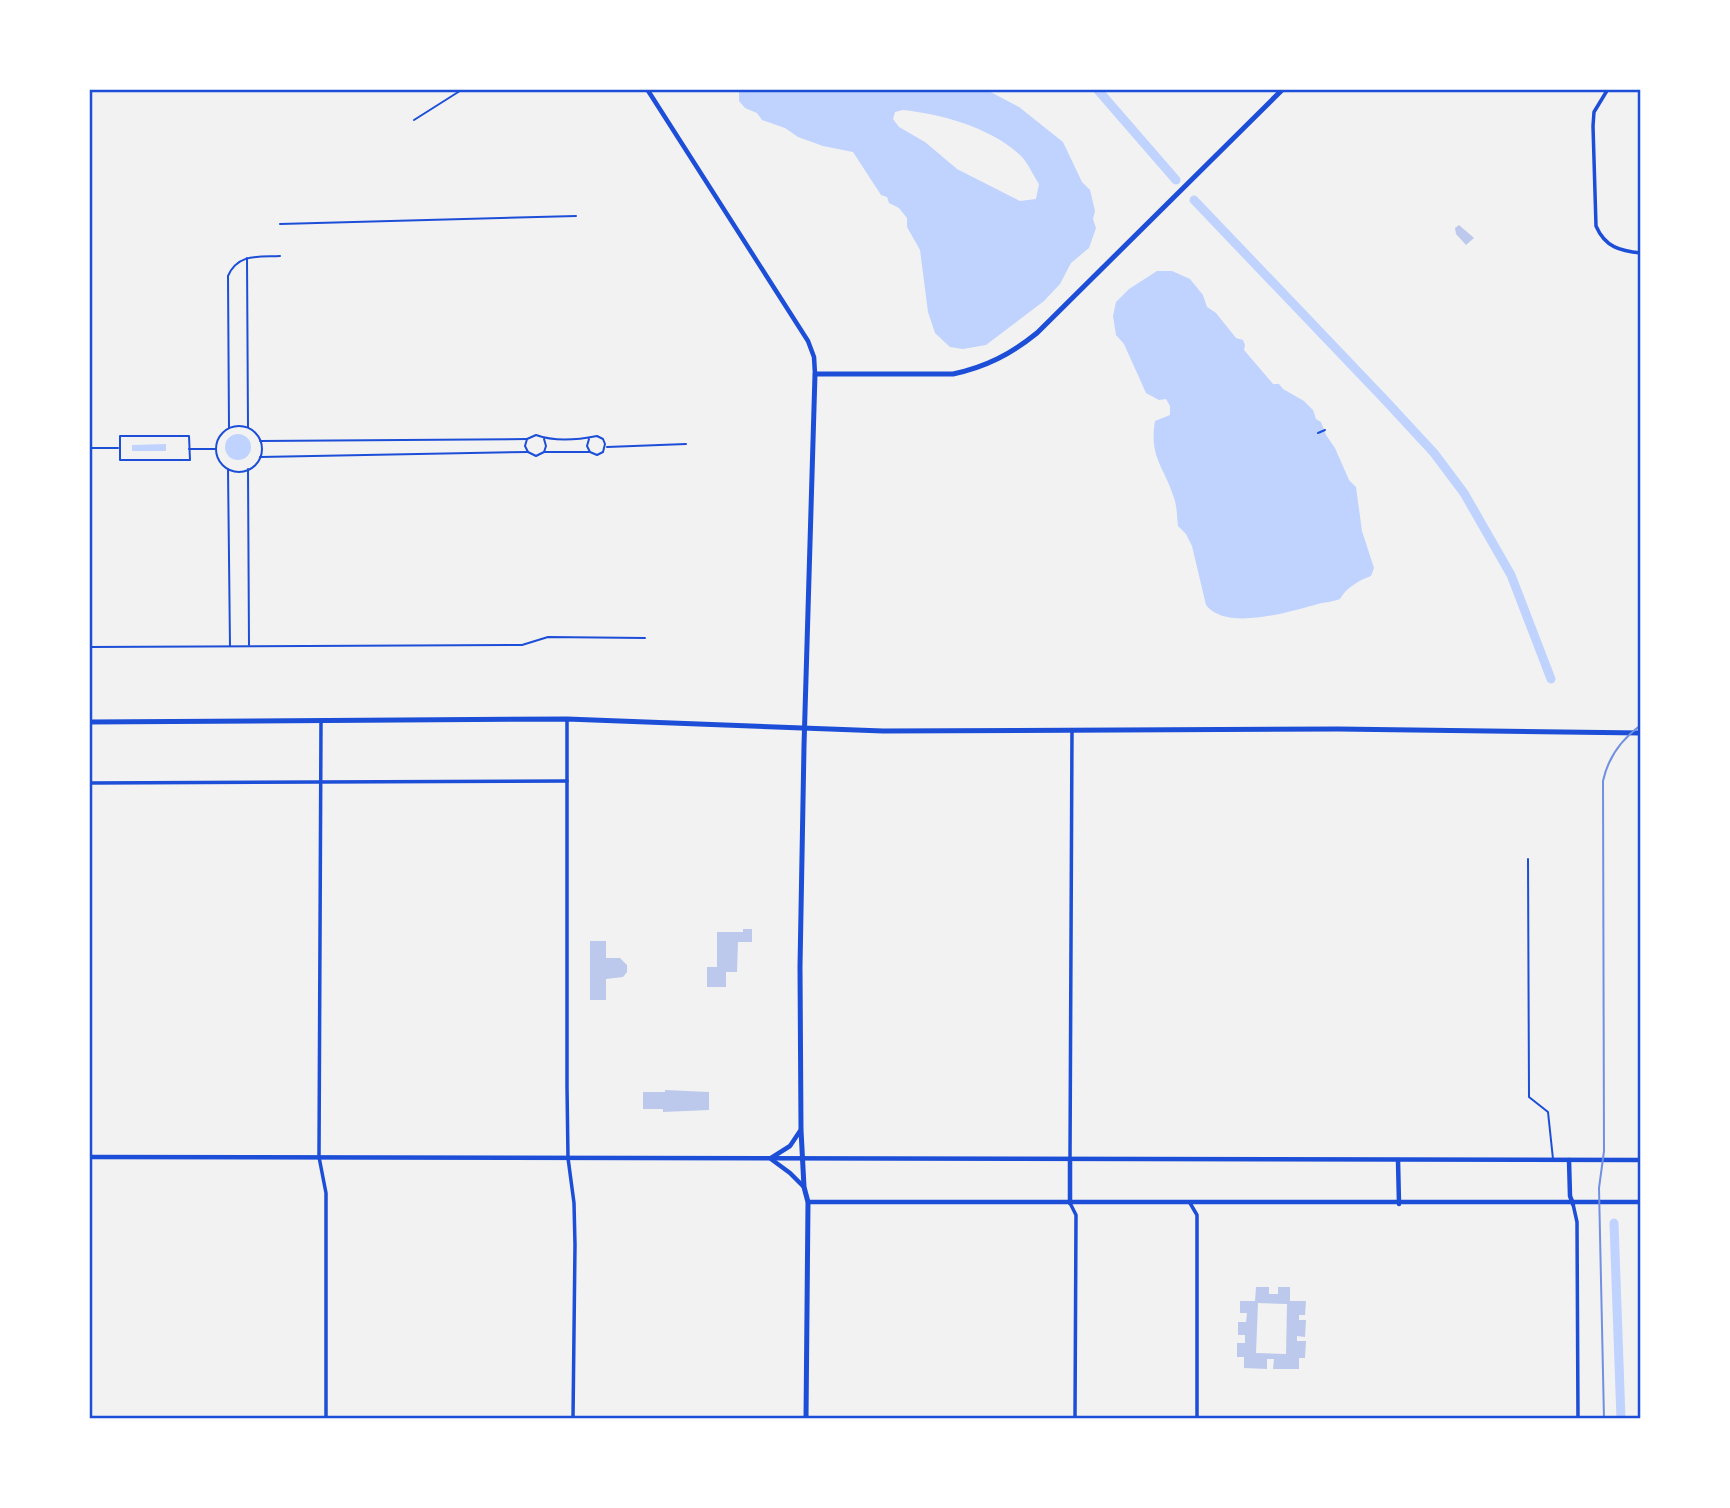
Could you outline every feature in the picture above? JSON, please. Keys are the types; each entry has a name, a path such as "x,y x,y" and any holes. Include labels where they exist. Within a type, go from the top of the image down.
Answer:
{"main road":[{"path":"806,1419 807,1202 801,1130 800,979 804,729 815,374 953,374 1006,356 1037,333 1283,89"},
{"path":"89,722 568,719 804,729 1352,729 1641,733"}],"street":[{"path":"647,89 808,341 814,357 815,374"},
{"path":"1608,89 1594,112 1596,226 1600,235 1612,247 1641,253"},
{"path":"568,719 568,1158 575,1235 573,1419"},
{"path":"321,722 319,1157 326,1193 326,1419"},
{"path":"1072,730 1070,1203 1076,1214 1075,1419"},
{"path":"89,783 567,781"},
{"path":"770,1158 790,1146 801,1130"},
{"path":"89,1157 1641,1160"},
{"path":"770,1158 804,1187"},
{"path":"1398,1160 1399,1204"},
{"path":"1569,1160 1570,1196 1577,1222 1578,1419"},
{"path":"807,1202 1641,1202"},
{"path":"1190,1203 1197,1215 1197,1419"}],"lane":[{"path":"1528,859 1529,1097 1548,1112 1553,1160"}],"path":[{"path":"414,120 463,89"},
{"path":"281,224 576,216"},
{"path":"229,428 228,276 235,265 247,257 280,256"},
{"path":"247,257 247,428"},
{"path":"260,441 527,439 536,435 544,439 589,439 594,436 600,437 605,447 600,454 544,452 536,456 528,452 260,457 248,469 237,472 220,463 216,449 220,435 229,428 247,428 255,433 260,441 260,457"},
{"path":"1318,433 1325,430"},
{"path":"120,436 189,436 190,460 120,460 120,448 120,436"},
{"path":"527,439 525,446 528,452"},
{"path":"544,439 544,452"},
{"path":"589,439 587,446 590,452"},
{"path":"605,447 686,444"},
{"path":"89,448 120,448"},
{"path":"189,449 216,449"},
{"path":"228,469 230,646"},
{"path":"248,469 249,646"},
{"path":"89,648 522,645 548,637 645,638"}],"water":[{"path":"739,89 985,89 1019,107 1063,142 1082,182 1090,190 1096,228 1089,248 1071,263 1060,284 1044,301 986,345 963,349 950,347 935,333 928,312 920,250 907,227 907,218 899,208 889,203 887,197 881,195 853,152 823,146 798,137 785,128 762,120 757,113 745,108 739,101","holes":["895,112 918,112 966,124 1009,146 1024,159 1039,184 1036,199 1020,201 957,169 925,142 899,127 893,119"]},
{"path":"1157,271 1172,271 1190,279 1203,295 1207,307 1216,313 1236,338 1243,340 1244,350 1273,384 1279,384 1304,401 1321,422 1349,480 1356,487 1362,531 1374,568 1371,576 1353,585 1340,599 1276,615 1243,618 1215,613 1206,605 1192,546 1178,526 1175,501 1158,461 1154,444 1155,421 1170,415 1170,406 1166,399 1159,400 1146,393 1124,344 1116,335 1113,316 1116,302 1129,289"},
{"path":"238,434 247,438 251,447 247,456 238,460 229,456 225,447 229,438"},
{"path":"166,444 166,451 132,451 132,445"}],"building":[{"path":"1459,225 1474,238 1466,245 1456,234 1455,228"},
{"path":"1638,776 1641,776 1641,821 1638,821"},
{"path":"743,929 752,929 752,942 738,942 737,972 726,972 726,987 707,987 707,967 717,967 717,932 743,932"},
{"path":"590,941 606,941 606,958 620,958 627,965 627,972 623,977 606,979 606,1000 590,1000"},
{"path":"643,1092 709,1092 709,1110 663,1112 663,1109 643,1109"},
{"path":"1256,1287 1269,1287 1269,1294 1278,1294 1278,1287 1290,1287 1290,1301 1306,1301 1305,1315 1299,1315 1299,1320 1306,1320 1305,1337 1297,1336 1297,1341 1306,1341 1305,1358 1299,1358 1299,1369 1273,1369 1274,1359 1267,1359 1267,1369 1244,1368 1244,1357 1237,1357 1237,1343 1245,1343 1245,1335 1238,1335 1238,1322 1246,1322 1247,1313 1240,1313 1240,1301 1255,1301","holes":["1258,1303 1287,1304 1286,1354 1256,1353"]}],"waterway":[{"path":"1097,89 1176,180"},
{"path":"1194,200 1434,453 1464,493 1511,575 1551,679"},
{"path":"1614,1223 1621,1419"}],"tram line":[{"path":"1604,1419 1599,1188 1604,1151 1603,781 1608,764 1617,749 1641,725"}]}
